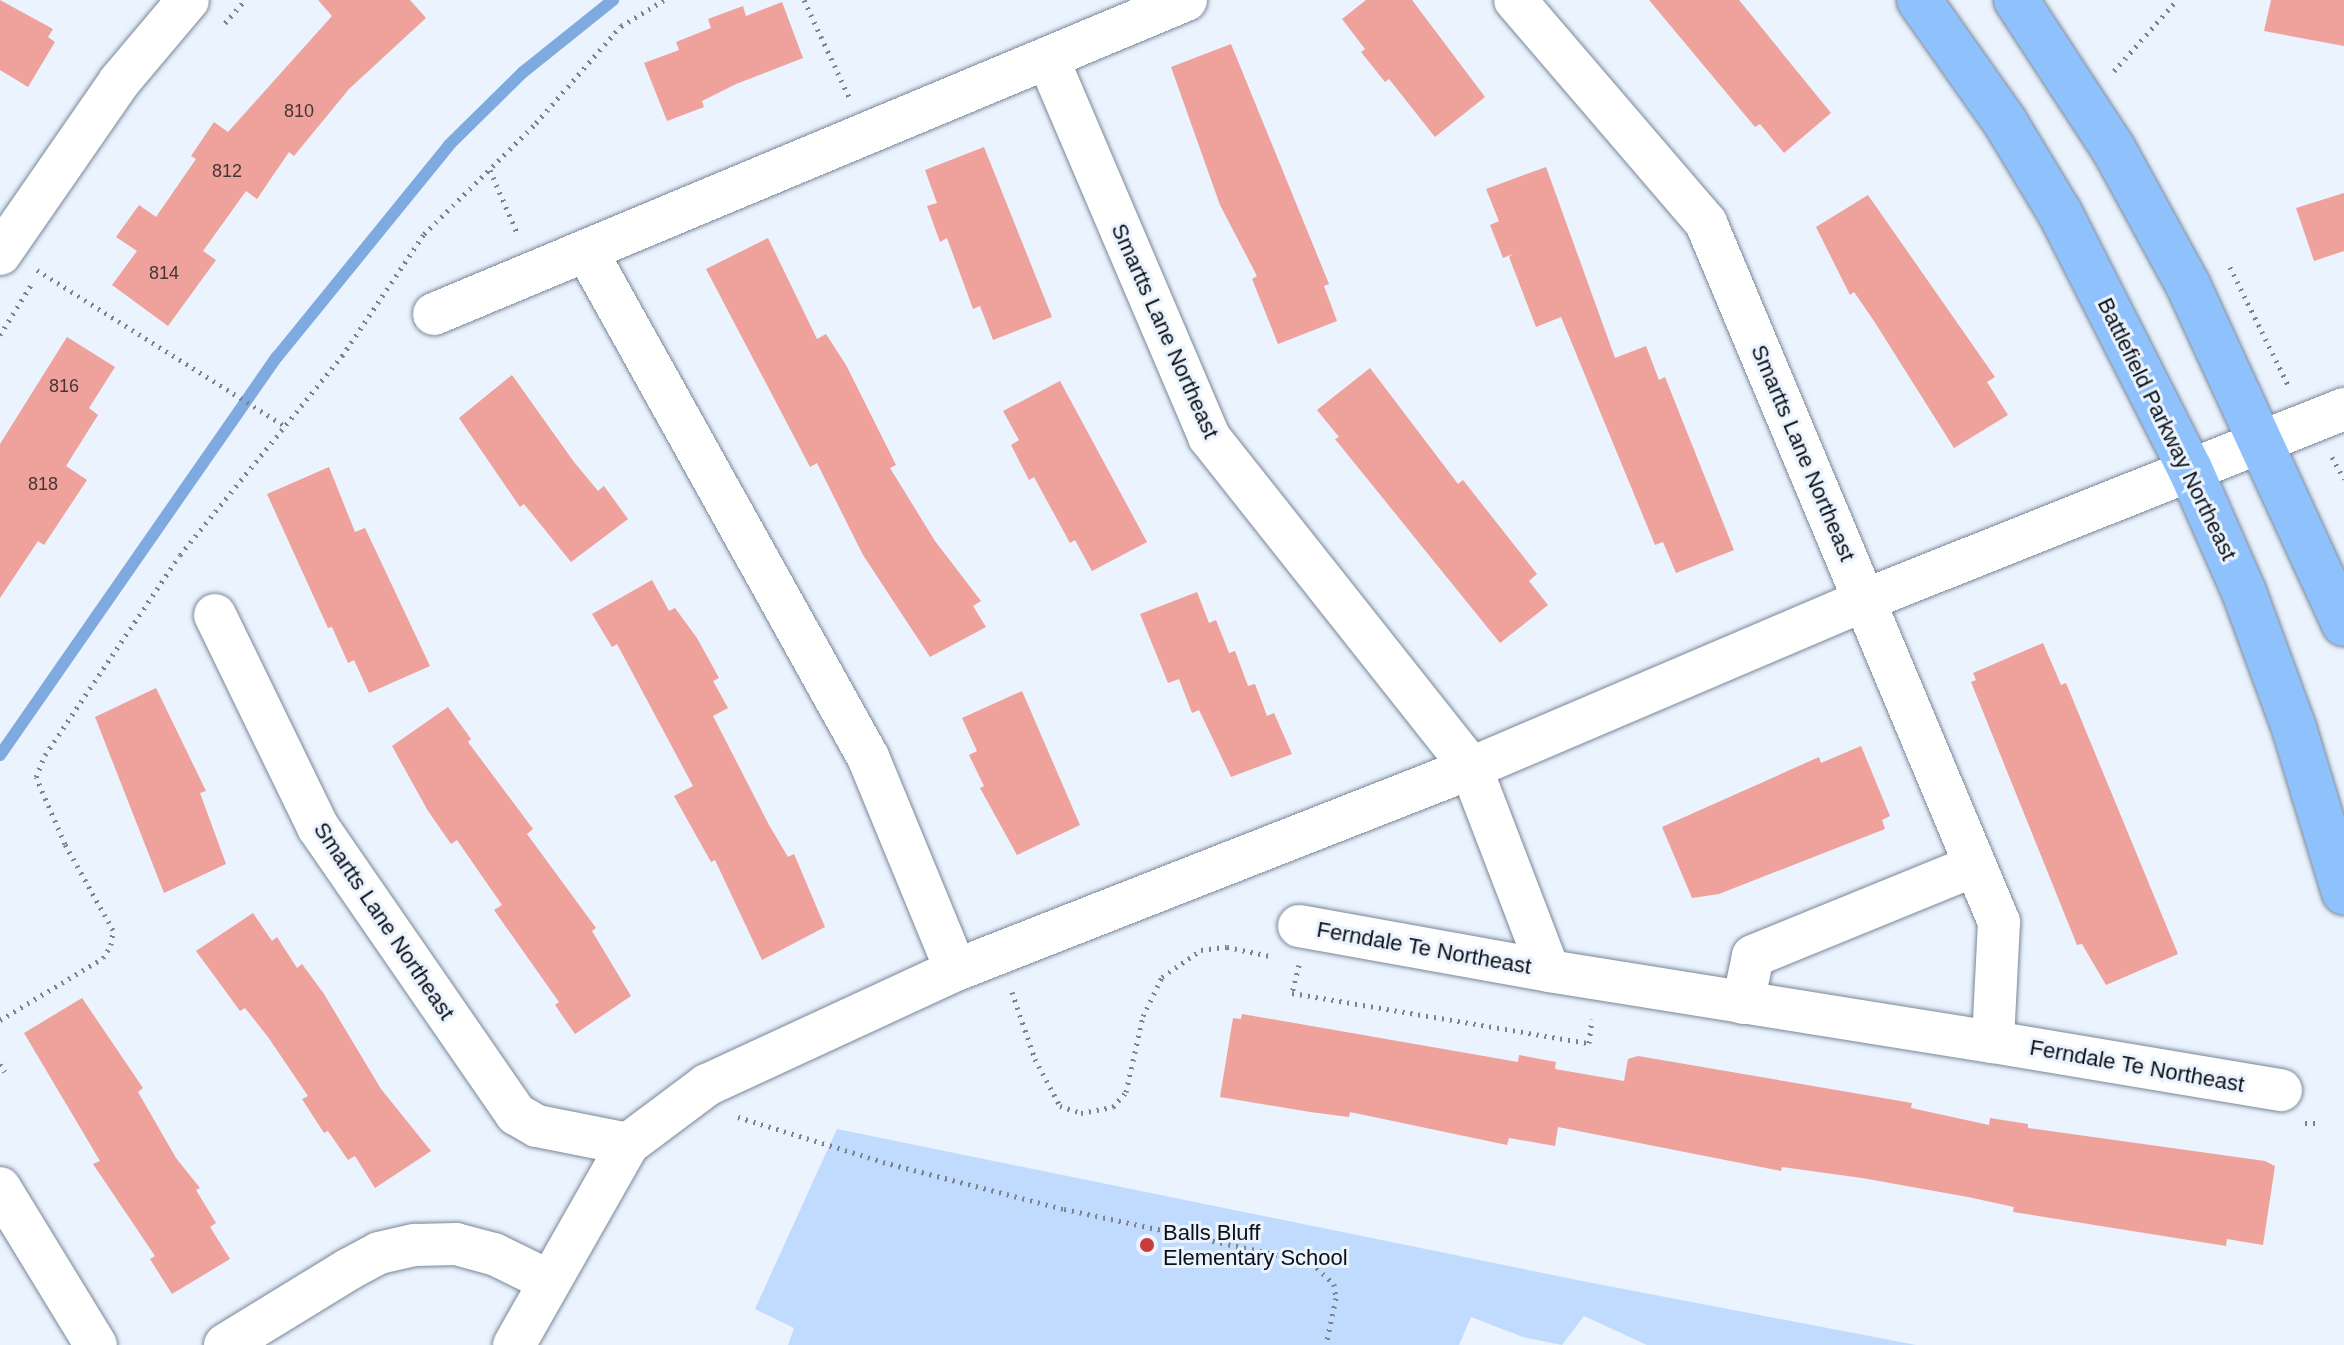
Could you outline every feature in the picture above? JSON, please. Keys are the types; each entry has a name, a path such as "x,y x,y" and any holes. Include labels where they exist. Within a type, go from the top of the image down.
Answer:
{"main road":[{"name":"Battlefield Parkway Northeast","path":"1919,0 2005,122 2060,213 2190,469 2259,632 2320,803 2344,893"},
{"path":"2016,0 2141,195 2262,442 2344,624"}],"street":[{"path":"5,235 119,82 188,0"},
{"path":"434,314 1186,0"},
{"name":"Smartts Lane Northeast","path":"1515,0 1706,223 1865,600"},
{"name":"Smartts Lane Northeast","path":"1048,59 1209,437 1471,768"},
{"path":"587,252 868,757 956,970"},
{"path":"514,1345 628,1144 707,1085 956,970 1000,957 1471,768 1865,600 2344,409"},
{"path":"1865,600 1973,866 1999,922 1993,1042"},
{"name":"Smartts Lane Northeast","path":"215,615 318,827 516,1114 537,1126 628,1144"},
{"name":"Ferndale Te Northeast","path":"1471,768 1549,971"},
{"path":"1743,1003 1753,956 1973,866"},
{"name":"Ferndale Te Northeast","path":"1300,944 1549,971 2281,1090"},
{"path":"0,1188 96,1345"},
{"path":"225,1345 379,1253 415,1245 456,1244 494,1254 549,1281"}],"path":[{"path":"0,1020 103,958 111,945 113,930 65,844 36,777 45,755 180,555 342,356 424,234 490,170 621,26 664,0"},
{"path":"804,0 867,134"},
{"path":"2114,71 2177,0"},
{"path":"490,170 534,273"},
{"path":"5,235 229,391 286,427"},
{"path":"1000,957 1041,1071 1060,1106 1081,1113 1113,1107 1126,1092 1143,1016 1162,977 1201,950 1300,944"},
{"path":"0,1064 5,1072"},
{"path":"707,1085 735,1116 883,1162 1064,1209 1311,1262 1334,1284 1336,1298 1326,1345"}],"shaded area":[{"name":"Balls Bluff Elementary School","path":"837,1129 1582,1281 1916,1345 1647,1345 1584,1316 1562,1345 1523,1337 1471,1317 1459,1345 788,1345 794,1328 755,1309"}],"building":[{"path":"0,0 53,29 48,37 55,42 28,87 0,70"},
{"path":"318,0 410,0 426,18 349,89 294,156 289,152 257,199 246,191 203,251 216,260 168,326 112,285 137,251 116,237 139,205 156,217 196,159 191,156 214,122 228,132 332,16"},
{"path":"1366,0 1412,0 1485,97 1435,137 1389,79 1385,82 1361,52 1365,49 1342,19"},
{"path":"1649,0 1739,0 1831,113 1784,153 1760,124 1755,127"},
{"path":"2271,0 2344,0 2344,46 2264,31"},
{"path":"782,2 803,58 736,84 702,101 704,107 667,121 644,63 679,50 676,42 711,28 708,19 743,6 746,16"},
{"path":"1231,44 1329,284 1324,286 1337,321 1278,344 1252,279 1257,276 1220,205 1171,67"},
{"path":"984,147 1052,317 993,340 980,306 973,309 947,238 940,242 927,206 937,203 925,170"},
{"path":"1546,167 1615,358 1646,346 1659,380 1665,377 1734,550 1676,573 1663,542 1655,545 1561,317 1536,327 1509,257 1513,254 1503,258 1490,225 1499,221 1486,189"},
{"path":"2344,193 2344,251 2314,261 2296,208"},
{"path":"1868,195 1995,377 1987,382 2008,415 1954,448 1874,321 1854,292 1850,295 1816,227"},
{"path":"768,238 817,339 826,334 846,365 896,465 890,468 935,541 981,601 973,606 986,627 930,657 863,555 817,463 810,467 706,269"},
{"path":"67,337 115,367 89,408 98,415 66,466 87,480 44,545 38,541 0,598 0,444"},
{"path":"1370,368 1458,484 1463,480 1537,574 1529,581 1548,605 1500,643 1335,439 1339,437 1317,410"},
{"path":"512,375 574,462 598,491 604,486 628,519 571,562 524,504 520,507 459,418"},
{"path":"1060,381 1147,542 1092,571 1075,540 1070,543 1034,477 1029,480 1011,445 1019,440 1003,411"},
{"path":"329,467 355,532 365,528 430,666 369,693 354,660 348,663 332,627 328,628 267,494"},
{"path":"652,580 669,611 675,608 697,638 719,678 713,681 728,708 713,716 769,825 788,857 794,854 825,927 762,960 715,860 711,862 674,796 693,786 617,644 612,647 592,614"},
{"path":"1197,592 1209,623 1216,620 1229,653 1235,651 1248,686 1255,684 1267,716 1274,713 1292,754 1231,777 1199,710 1192,713 1179,679 1168,683 1140,614"},
{"path":"2043,643 2061,685 2066,683 2178,954 2106,985 2082,944 2077,945 1971,682 1976,680 1973,673"},
{"path":"156,688 206,791 200,793 226,864 164,893 95,717"},
{"path":"1022,691 1080,825 1017,855 980,788 984,786 969,755 977,751 962,718"},
{"path":"448,707 471,739 468,742 533,829 527,834 596,928 592,931 631,996 575,1034 555,1005 559,1002 494,910 502,905 457,840 451,844 428,811 392,746"},
{"path":"1861,746 1890,816 1882,820 1885,829 1719,894 1692,898 1662,827 1819,757 1821,763"},
{"path":"253,913 272,941 277,937 297,968 302,964 324,994 381,1089 431,1151 375,1188 355,1156 348,1160 328,1131 324,1133 302,1099 308,1096 268,1037 245,1008 240,1011 196,951"},
{"path":"82,998 143,1088 138,1092 176,1158 200,1188 196,1190 216,1223 210,1227 230,1259 172,1294 150,1259 155,1256 93,1164 100,1161 24,1033"},
{"path":"1242,1014 1518,1062 1519,1055 1556,1062 1555,1069 1624,1081 1628,1059 1638,1056 1912,1103 1911,1108 1989,1125 1990,1118 2028,1124 2028,1128 2265,1161 2275,1166 2263,1245 2227,1239 2226,1246 2013,1212 2014,1207 1968,1197 1862,1178 1782,1167 1781,1171 1558,1127 1555,1146 1509,1138 1507,1145 1350,1112 1349,1117 1220,1097 1233,1018 1241,1019"}],"waterway":[{"path":"0,755 277,357 449,145 522,73 613,0"}],"place":[{"name":"Balls Bluff Elementary School","path":"1147,1245"}]}
